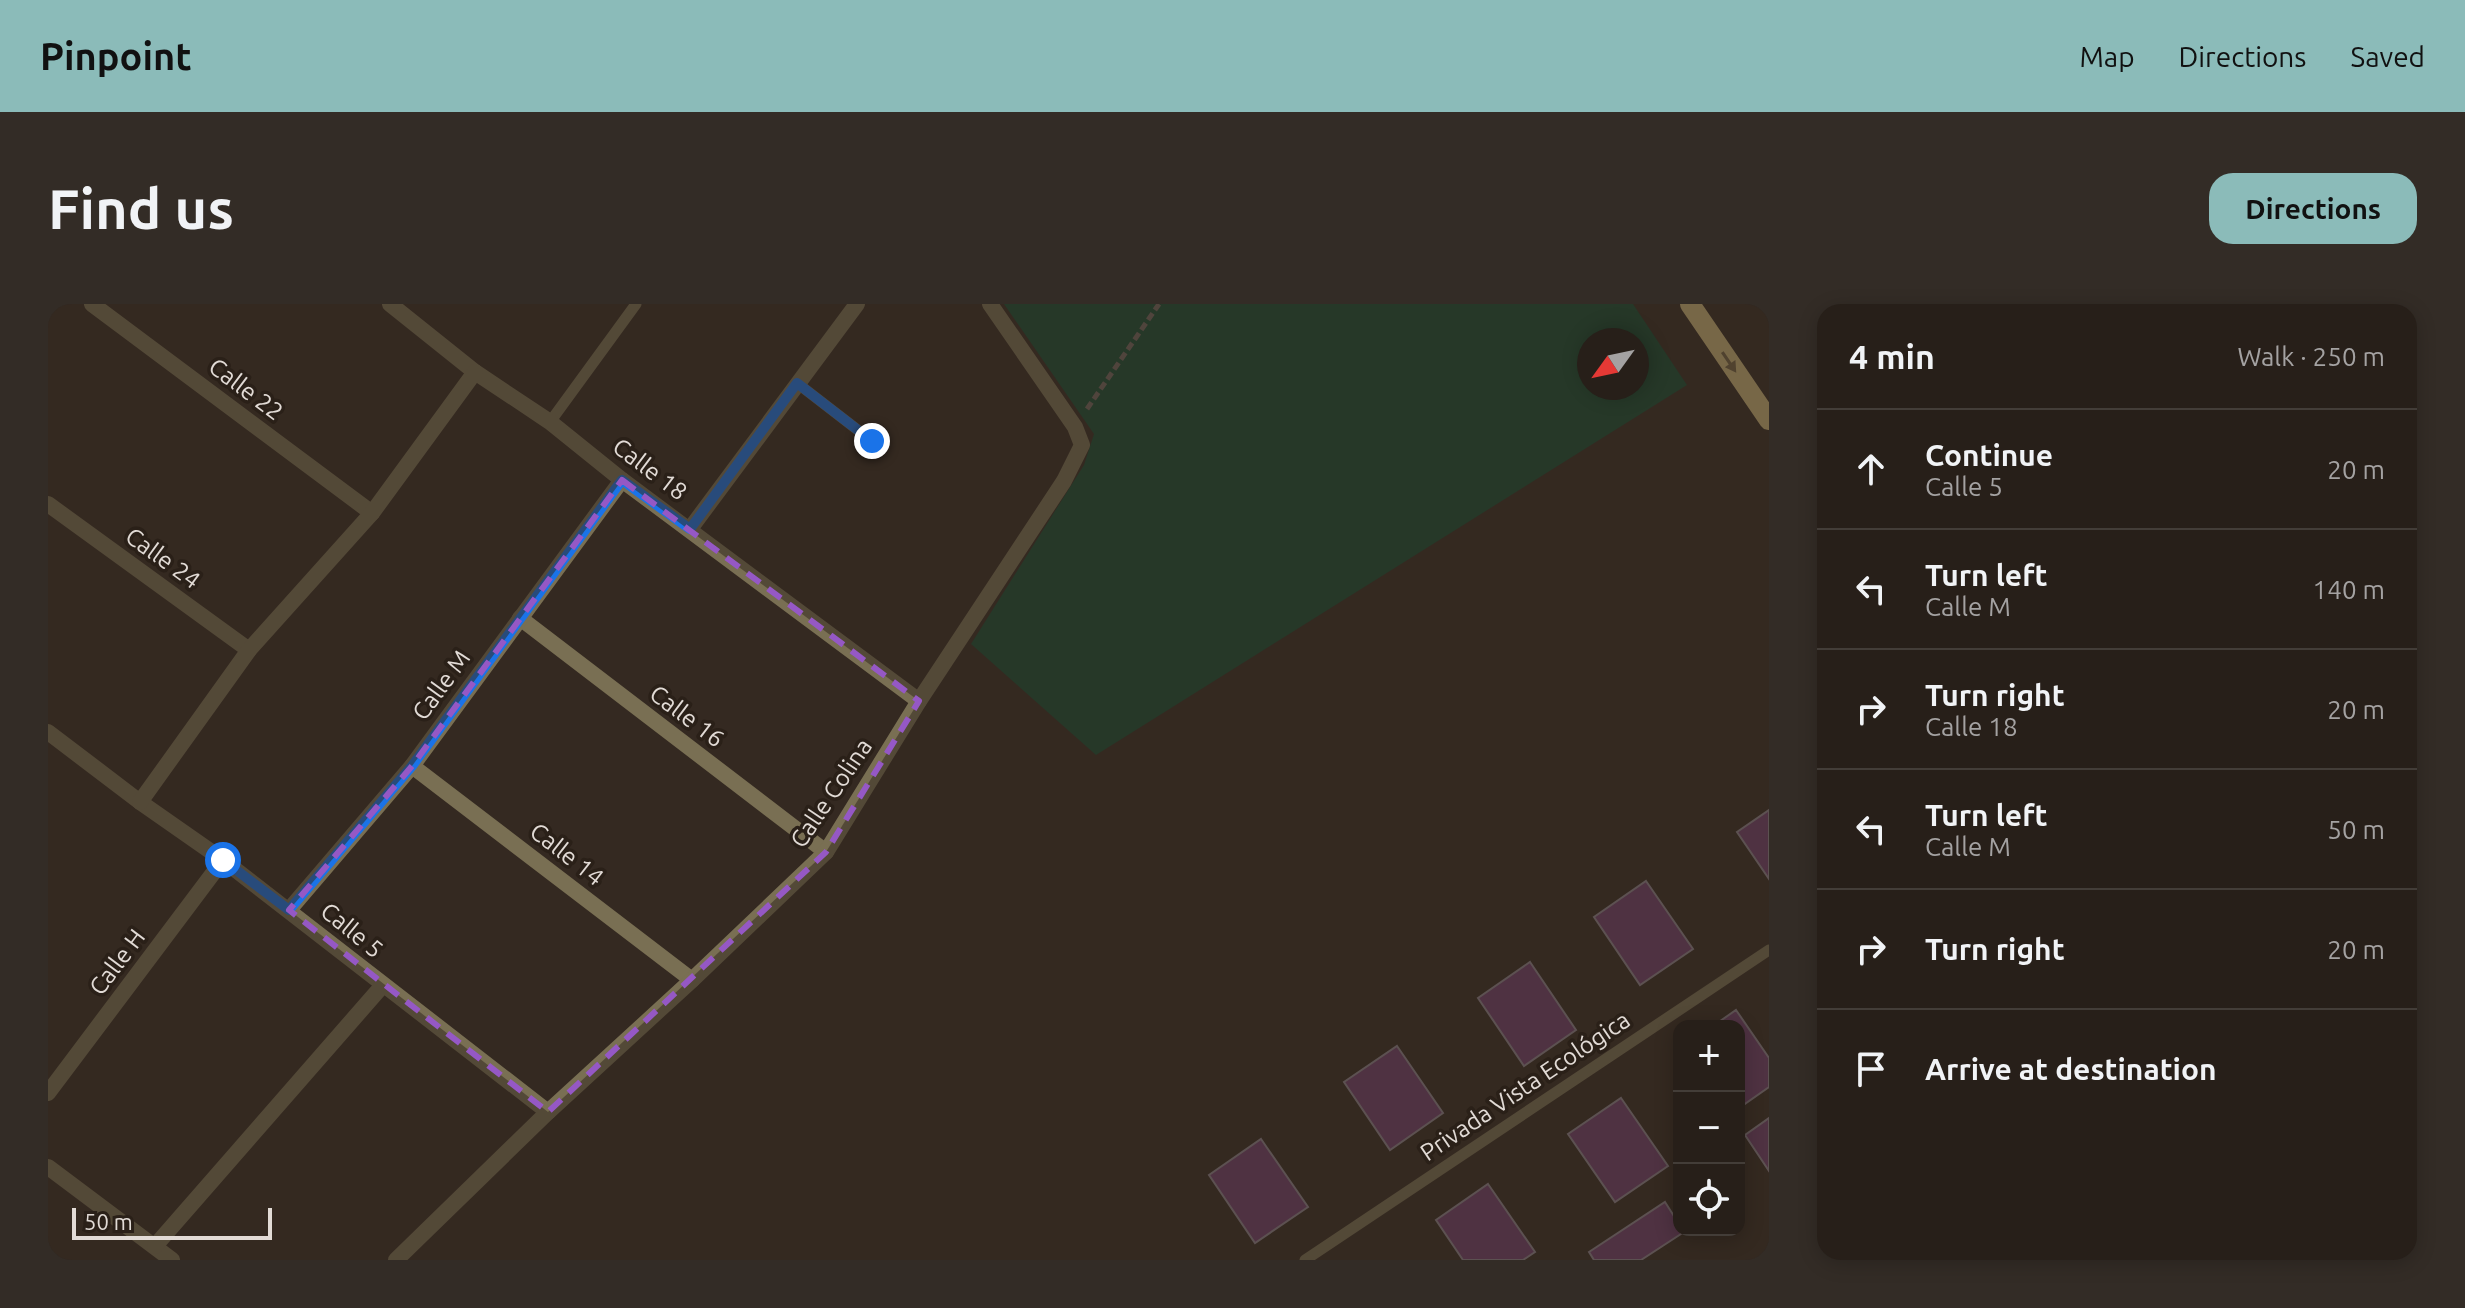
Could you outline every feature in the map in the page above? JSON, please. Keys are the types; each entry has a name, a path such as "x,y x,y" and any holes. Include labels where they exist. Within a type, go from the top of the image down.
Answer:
{"main road":[{"path":"1690,304 1769,420"}],"street":[{"name":"Calle 22","path":"92,304 372,513"},
{"name":"Calle 18","path":"390,304 408,310 475,372 550,422 622,480 919,701"},
{"path":"690,529 857,304"},
{"path":"990,304 1075,427"},
{"path":"140,802 249,650 372,513 475,372"},
{"name":"Calle Colina","path":"396,1260 548,1112 826,852 919,701 1064,481 1082,445 1075,427"},
{"name":"Calle M","path":"289,910 412,766 622,480"},
{"name":"Calle 24","path":"48,504 249,650"},
{"name":"Calle 16","path":"520,618 826,852"},
{"name":"Calle 5","path":"48,732 289,910 548,1112"},
{"name":"Calle 14","path":"412,766 692,980"},
{"name":"Calle H","path":"48,1093 223,860"},
{"path":"155,1246 383,985"},
{"path":"48,1167 172,1260"}],"lane":[{"path":"550,422 636,304"},
{"path":"797,383 872,441"},
{"name":"Privada Vista Ecológica","path":"1305,1260 1769,950"}],"path":[{"path":"1075,427 1159,304"}],"highlighted area":[{"path":"622,480 919,701 826,852 548,1112 289,910 412,766"}],"green space":[{"path":"1004,304 1633,304 1649,328 1687,385 1096,755 971,644 1084,465 1094,434"}],"building":[{"path":"1769,810 1769,879 1737,832"},
{"path":"1646,881 1693,949 1640,985 1594,917"},
{"path":"1530,962 1576,1030 1524,1066 1478,998"},
{"path":"1736,1010 1743,1020 1722,1020"},
{"path":"1745,1023 1769,1058 1769,1087 1745,1104"},
{"path":"1397,1046 1443,1113 1390,1150 1344,1082"},
{"path":"1621,1098 1668,1166 1615,1202 1568,1134"},
{"path":"1769,1118 1769,1171 1745,1135"},
{"path":"1261,1139 1308,1207 1255,1243 1209,1175"},
{"path":"1488,1184 1535,1252 1523,1260 1463,1260 1436,1220"},
{"path":"1665,1202 1673,1215 1673,1236 1678,1236 1641,1260 1594,1260 1589,1252"}],"route":[{"path":"223,860 289,910 412,766 622,480 690,529 797,383 872,441"}]}
